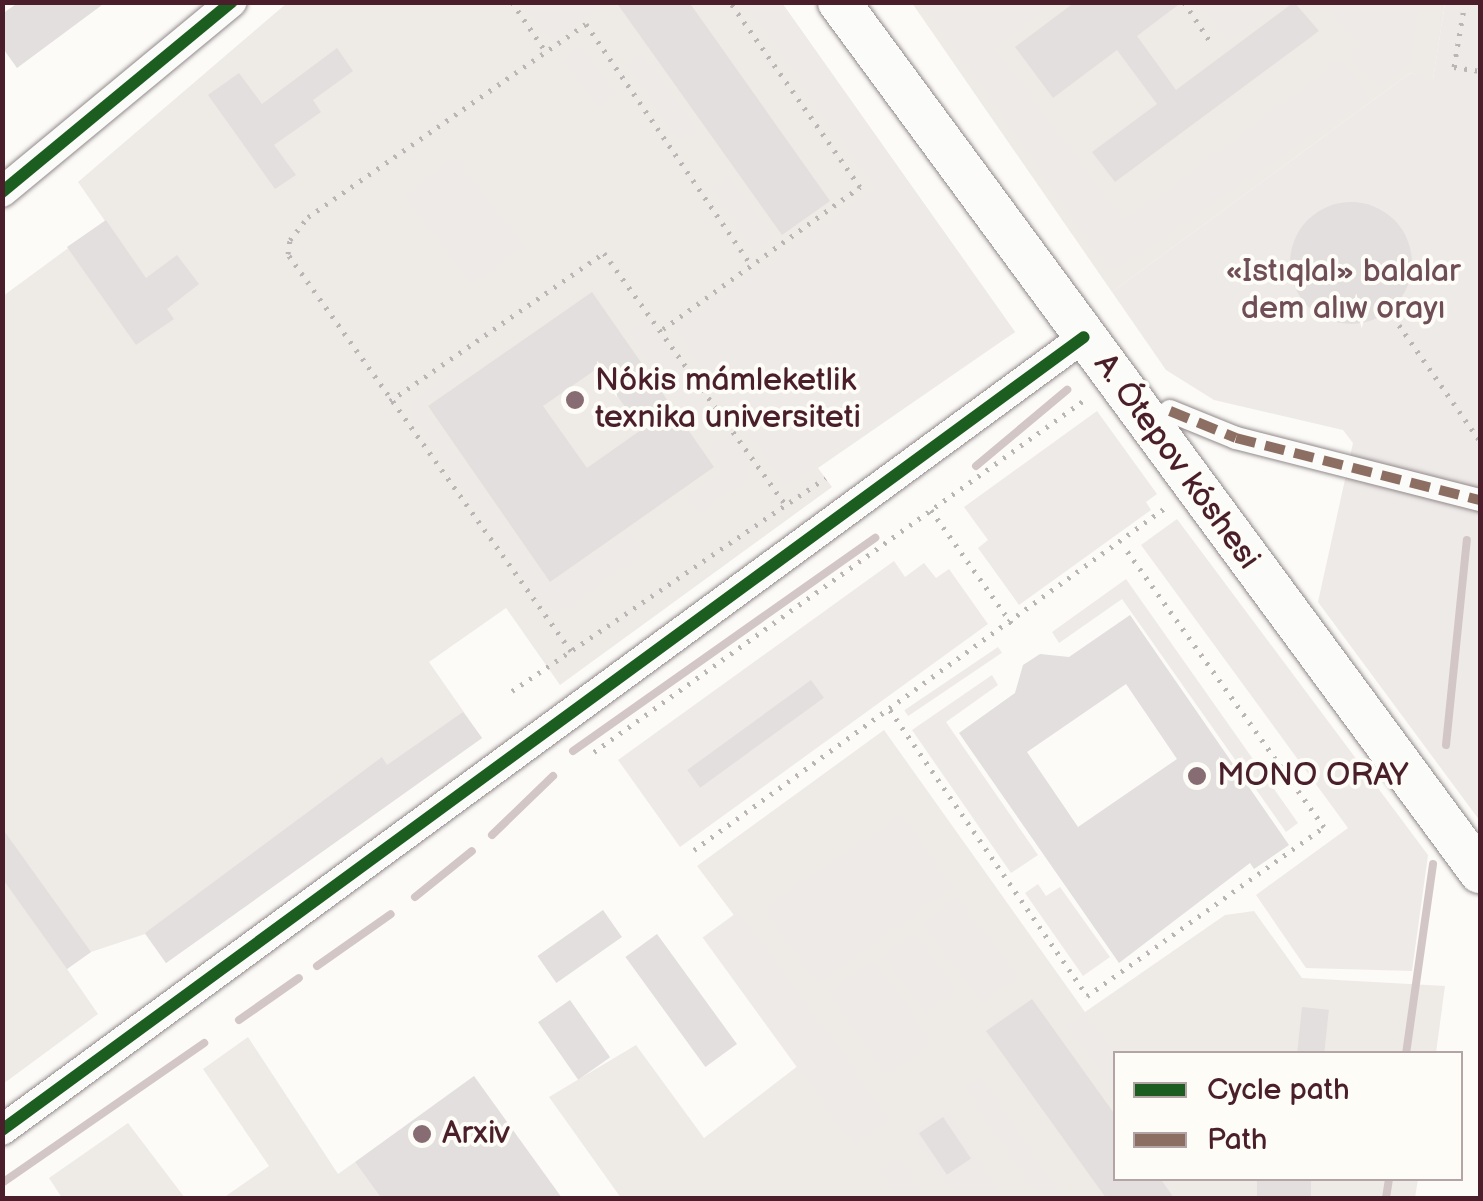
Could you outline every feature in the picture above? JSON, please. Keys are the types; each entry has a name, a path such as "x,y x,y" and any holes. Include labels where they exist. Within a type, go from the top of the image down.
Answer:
{"main road":[{"name":"A. Ótepov kóshesi","path":"839,2 1480,872"}],"street":[{"path":"2,192 232,2"},
{"path":"2,1130 1084,337"},
{"path":"1170,411 1236,438 1480,500"}],"path":[{"path":"512,2 546,52"},
{"path":"662,328 860,187 730,2"},
{"path":"1184,2 1211,43"},
{"path":"1464,2 1454,66 1480,71"},
{"path":"571,651 288,254 290,240 308,216 586,24 750,262"},
{"path":"390,401 604,253 786,504"},
{"path":"1400,325 1480,440"},
{"path":"594,752 1094,392"},
{"path":"512,692 825,478"},
{"path":"694,850 1124,544 1171,504"},
{"path":"931,510 1012,624"},
{"path":"890,710 1087,996 1324,827 1124,544"}],"shaded area":[{"name":"Nókis mámleketlik texnika universiteti","path":"287,3 782,3 1015,332 818,468 832,487 560,685 506,608 429,662 482,738 166,963 145,934 91,952 67,969 98,1014 3,1084 3,296 105,221 78,182"},
{"path":"912,3 1445,3 1433,80 1410,73 1112,292"},
{"path":"884,730 1085,1012 1225,915 1254,911 1302,978 1445,986 1436,1051 1113,1051 1113,1181 1418,1181 1415,1198 621,1198 549,1097 636,1045 704,1138 829,1042 697,866"},
{"path":"248,1037 338,1174 355,1162 381,1198 223,1198 269,1166 203,1069"},
{"path":"128,1123 185,1198 62,1198 49,1178"}],"green space":[{"path":"524,3 606,3 551,41"},
{"path":"746,3 782,3 1015,332 785,486 675,327 875,189"},
{"path":"923,3 1055,3 996,48 1124,221 1340,59 1371,97 1111,273"},
{"path":"1200,3 1282,3 1228,41"},
{"path":"1324,3 1420,3 1410,64 1377,89 1350,58 1361,44"},
{"name":"«Istıqlal» balalar dem alıw orayı","path":"1445,3 1480,3 1480,821 1318,602 1353,443 1343,430 1214,400 1166,370 1112,292 1410,73 1433,79"},
{"path":"581,46 616,95 598,107 563,59"},
{"path":"643,54 696,129 679,141 627,65"},
{"path":"456,157 523,246 472,284 405,196"},
{"path":"728,174 773,239 755,251 710,187"},
{"path":"646,319 715,418 697,431 628,332"},
{"path":"466,362 473,371 424,406 549,586 629,532 643,553 566,611 547,611 413,418 414,399"},
{"path":"1097,411 1157,494 1146,502 1151,510 1019,605 978,548 988,540 964,507"},
{"path":"730,434 748,459 748,479 699,515 686,497 724,471 710,448"},
{"path":"1177,519 1428,855 1412,971 1306,968 1256,895 1348,828 1141,545"},
{"path":"894,561 905,577 924,563 936,578 949,569 988,624 680,847 618,760"},
{"path":"1126,579 1298,823 1286,832 1122,599 1059,643 1052,632"},
{"path":"998,647 1002,653 908,716 904,710"},
{"path":"992,675 998,685 946,722 1038,855 1011,873 912,730"},
{"path":"901,814 953,888 817,983 765,909"},
{"path":"1038,884 1046,896 1060,887 1110,957 1083,976 1025,893"},
{"path":"957,897 1017,976 982,1002 923,923"},
{"path":"739,911 890,1119 854,1145 703,937"},
{"path":"916,933 957,991 925,1014 884,955"},
{"path":"873,959 933,1042 888,1074 828,992"},
{"path":"1085,1012 1113,1051 1113,1090 1067,1026"},
{"path":"981,1076 1063,1198 1039,1198 964,1087"},
{"path":"944,1110 1004,1198 957,1198 912,1132"},
{"path":"897,1156 928,1198 899,1198 878,1170"}],"building":[{"path":"19,2 106,2 17,68 2,47 2,14"},
{"path":"616,2 689,2 830,201 782,235"},
{"path":"1075,2 1182,2 1137,36 1176,90 1294,2 1319,31 1115,182 1092,152 1157,104 1117,50 1053,98 1015,47"},
{"path":"337,48 353,71 313,100 321,112 274,145 296,175 275,189 208,95 239,73 262,104"},
{"path":"1351,202 1375,206 1394,220 1408,239 1412,263 1408,287 1394,306 1375,320 1351,324 1327,320 1308,306 1294,287 1290,263 1294,239 1308,220 1327,206"},
{"path":"106,220 146,278 177,255 199,284 167,309 174,319 136,345 67,247"},
{"path":"592,292 714,467 550,582 428,406","holes":["598,368 641,430 587,468 543,406"]},
{"name":"MONO ORAY","path":"1130,615 1289,845 1254,869 1250,863 1119,963 959,733 1015,693 1023,665 1040,654 1069,657","holes":["1126,684 1177,759 1078,827 1027,752"]},
{"path":"811,680 824,698 700,788 687,770"},
{"path":"463,712 482,738 166,963 145,933 382,757 387,765"},
{"path":"2,828 91,952 67,969 2,878"},
{"path":"603,910 622,937 556,983 537,956"},
{"path":"657,934 737,1044 705,1067 625,957"},
{"path":"1032,999 1113,1112 1113,1181 1162,1181 1174,1198 1106,1198 986,1031"},
{"path":"570,1000 610,1057 578,1080 538,1022"},
{"path":"1302,1007 1329,1010 1325,1051 1297,1051"},
{"path":"474,1076 562,1198 381,1198 355,1162"},
{"path":"943,1117 971,1158 947,1175 919,1133"},
{"path":"1257,1181 1311,1181 1311,1198 1257,1198"}],"waterway":[{"path":"976,466 1067,390"},
{"path":"573,751 875,538"},
{"path":"1446,745 1467,540"},
{"path":"492,835 553,776"},
{"path":"415,897 472,851"},
{"path":"1406,1051 1433,864"},
{"path":"317,966 391,914"},
{"path":"239,1020 299,978"},
{"path":"2,1183 204,1043"},
{"path":"1386,1198 1389,1181"}],"marked path":[{"path":"1170,411 1236,438 1480,500"}],"cycle path":[{"path":"2,192 232,2"},
{"path":"2,1130 1084,337"}],"place":[{"name":"Nókis mámleketlik texnika universiteti","path":"575,400"},
{"name":"MONO ORAY","path":"1197,776"},
{"name":"Arxiv","path":"422,1134"}]}
